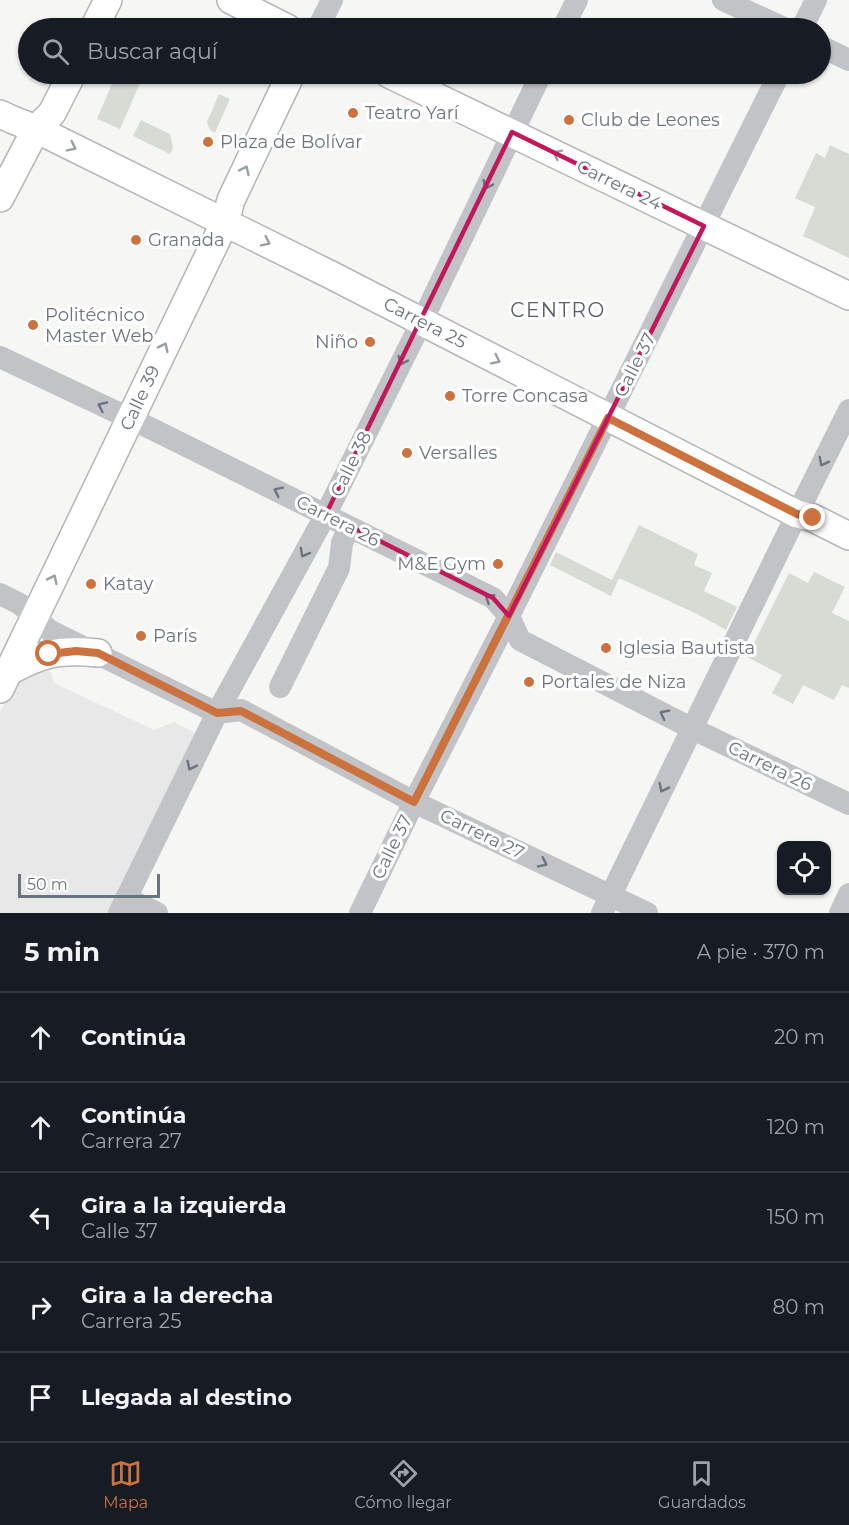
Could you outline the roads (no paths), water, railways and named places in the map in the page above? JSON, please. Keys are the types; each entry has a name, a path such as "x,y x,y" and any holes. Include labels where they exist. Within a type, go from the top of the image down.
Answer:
{"main road":[{"path":"99,18 108,0"},
{"path":"231,0 267,18"},
{"path":"0,198 36,129 52,113 67,84"},
{"name":"Calle 39","path":"4,680 225,222 231,200 286,84"},
{"name":"Carrera 24","path":"410,84 849,296"},
{"name":"Carrera 25","path":"0,114 36,129 225,222 797,514 813,518 849,536"},
{"path":"4,680 29,661 49,654 76,651 98,653"}],"street":[{"path":"323,18 332,0"},
{"path":"568,18 577,0"},
{"path":"723,0 762,18"},
{"path":"807,18 816,0"},
{"path":"831,51 849,60"},
{"name":"Calle 38","path":"122,906 217,713 326,514 536,84"},
{"name":"Calle 37","path":"360,913 774,84"},
{"name":"Carrera 26","path":"0,357 130,418 493,598 509,616 520,640 693,729 849,804"},
{"path":"606,904 849,410"},
{"path":"280,687 339,568 342,543 349,527"},
{"name":"Carrera 27","path":"0,594 20,604 49,630 217,713 241,711 606,904 647,913"},
{"path":"840,913 849,894"},
{"path":"122,906 157,913"}],"place":[{"name":"Teatro Yarí","path":"353,113"},
{"name":"Club de Leones","path":"569,120"},
{"name":"Plaza de Bolívar","path":"208,142"},
{"name":"Granada","path":"136,240"},
{"name":"Politécnico Master Web","path":"33,325"},
{"name":"Niño","path":"370,342"},
{"name":"Torre Concasa","path":"450,396"},
{"name":"Versalles","path":"407,453"},
{"name":"M&E Gym","path":"498,564"},
{"name":"Katay","path":"91,584"},
{"name":"París","path":"141,636"},
{"name":"Iglesia Bautista","path":"606,648"},
{"name":"Portales de Niza","path":"529,682"}],"district":[{"name":"CENTRO","path":"558,310"}]}
